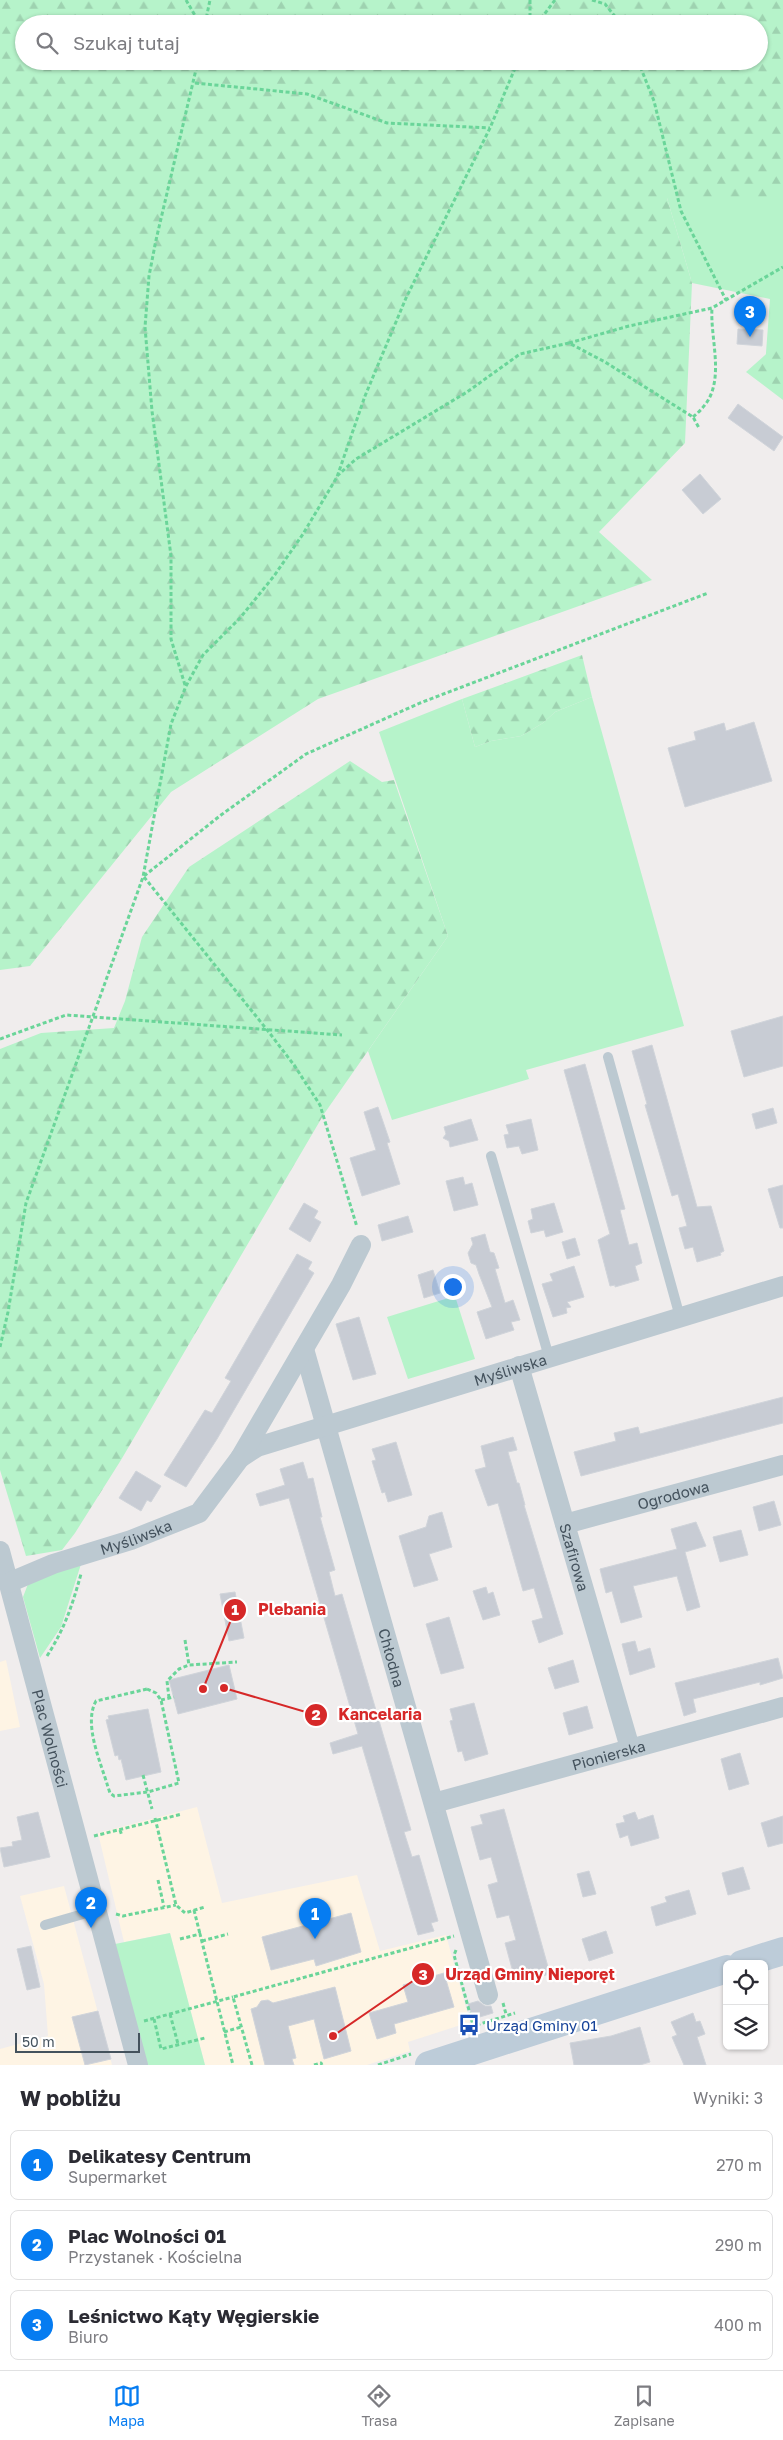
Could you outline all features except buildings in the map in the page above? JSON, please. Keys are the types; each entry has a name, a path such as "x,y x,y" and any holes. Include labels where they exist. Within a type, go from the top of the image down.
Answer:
{"main road":[{"path":"755,1960 783,1951"},
{"path":"429,2065 723,1970"}],"street":[{"name":"Myśliwska","path":"8,1583 53,1564 131,1540 199,1513 240,1458 304,1349 361,1245"},
{"name":"Myśliwska","path":"240,1458 257,1447 783,1286"},
{"name":"Chłodna","path":"304,1349 434,1803 465,1933 495,1995"},
{"name":"Szafirowa","path":"519,1366 630,1748"},
{"name":"Ogrodowa","path":"565,1524 783,1465"},
{"name":"Plac Wolności","path":"0,1551 103,1920 138,2065"},
{"name":"Pionierska","path":"434,1803 783,1707"}],"lane":[{"path":"608,1057 680,1317"},
{"path":"491,1156 549,1357"},
{"path":"45,1925 103,1920"}],"path":[{"path":"186,0 195,15"},
{"path":"207,15 210,0"},
{"path":"530,0 530,15"},
{"path":"543,15 554,0"},
{"path":"592,0 605,4 614,15"},
{"path":"186,686 171,638 171,556 152,411 145,327 149,276 156,240 197,70"},
{"path":"0,1347 8,1312 26,1203 143,877 171,724 186,686 203,655 240,618 274,576 303,534 337,477 365,396 406,298 490,128 514,70"},
{"path":"642,70 654,102 682,211 726,300"},
{"path":"195,83 307,94 387,123 490,128"},
{"path":"337,477 356,459 467,392 520,354 569,343 629,326 712,308 783,267"},
{"path":"693,417 708,402 714,380 715,363 711,328 712,308"},
{"path":"569,343 605,362 693,417 699,428"},
{"path":"143,877 221,816 306,754 420,703 708,593"},
{"path":"143,877 268,1031 294,1065 320,1105 361,1245"},
{"path":"0,1038 66,1015 342,1036"},
{"path":"47,1663 46,1656 62,1633 72,1608 85,1554"},
{"path":"185,1640 189,1665"},
{"path":"169,1698 167,1681 179,1669 189,1665 237,1662"},
{"path":"147,1689 156,1693 161,1700 179,1783 148,1792 120,1796 110,1794 93,1735 91,1710 96,1702 147,1689"},
{"path":"161,1700 174,1697"},
{"path":"144,1775 152,1809"},
{"path":"92,1827 94,1836 155,1819 182,1814"},
{"path":"155,1819 176,1905 184,1913 205,1907"},
{"path":"120,1830 122,1836"},
{"path":"158,1880 164,1907"},
{"path":"103,1920 176,1905"},
{"path":"194,1910 233,2065"},
{"path":"135,2023 465,1933"},
{"path":"465,1933 454,1956 473,2025"},
{"path":"180,1939 200,1934"},
{"path":"202,1941 228,1934"},
{"path":"495,1995 506,2014"},
{"path":"233,1997 252,2065"},
{"path":"170,2014 178,2044"},
{"path":"154,2019 161,2049 205,2038"},
{"path":"224,2032 241,2027"},
{"path":"314,2065 321,2063 322,2065"}],"shaded area":[{"path":"6,1660 20,1727 0,1731 0,1662"},
{"path":"197,1807 222,1903 357,1875 380,1951 446,1935 470,2022 408,2042 410,2051 367,2065 205,2065 170,1933 124,1942 98,1833"},
{"path":"64,1886 112,2065 0,2065 0,2049 48,2036 44,1984 20,1896"}],"green space":[{"path":"0,0 783,0 783,201 667,198 692,283 685,443 599,532 652,580 318,699 171,792 30,966 0,970"},
{"path":"783,0 783,376 765,366 770,299 692,283 667,198 753,70 768,70 768,15"},
{"path":"783,339 783,400 746,372"},
{"path":"582,655 592,697 555,712 543,723 521,736 491,741 475,747 462,699"},
{"path":"592,697 684,1026 526,1070 529,1079 392,1120 368,1051 448,936 379,732 462,699 475,747 491,741 521,736 543,723 555,712"},
{"path":"350,761 382,782 394,780 448,936 324,1114 121,1460 75,1533 62,1550 26,1556 0,1470 0,1049 41,1033 114,1028 125,1001 142,937 189,867"},
{"path":"455,1296 475,1359 408,1379 387,1317"},
{"path":"82,1561 61,1627 40,1658 23,1597 28,1584"},
{"path":"170,1933 205,2065 145,2065 115,1944"}],"place":[{"name":"Leśnictwo Kąty Węgierskie","path":"750,337"},
{"name":"Kancelaria","path":"224,1688"},
{"name":"Plebania","path":"203,1689"},
{"name":"Plac Wolności 01","path":"91,1928"},
{"name":"Delikatesy Centrum","path":"315,1939"},
{"name":"Urząd Gminy 01","path":"469,2025"},
{"name":"Urząd Gminy Nieporęt","path":"333,2036"}]}
